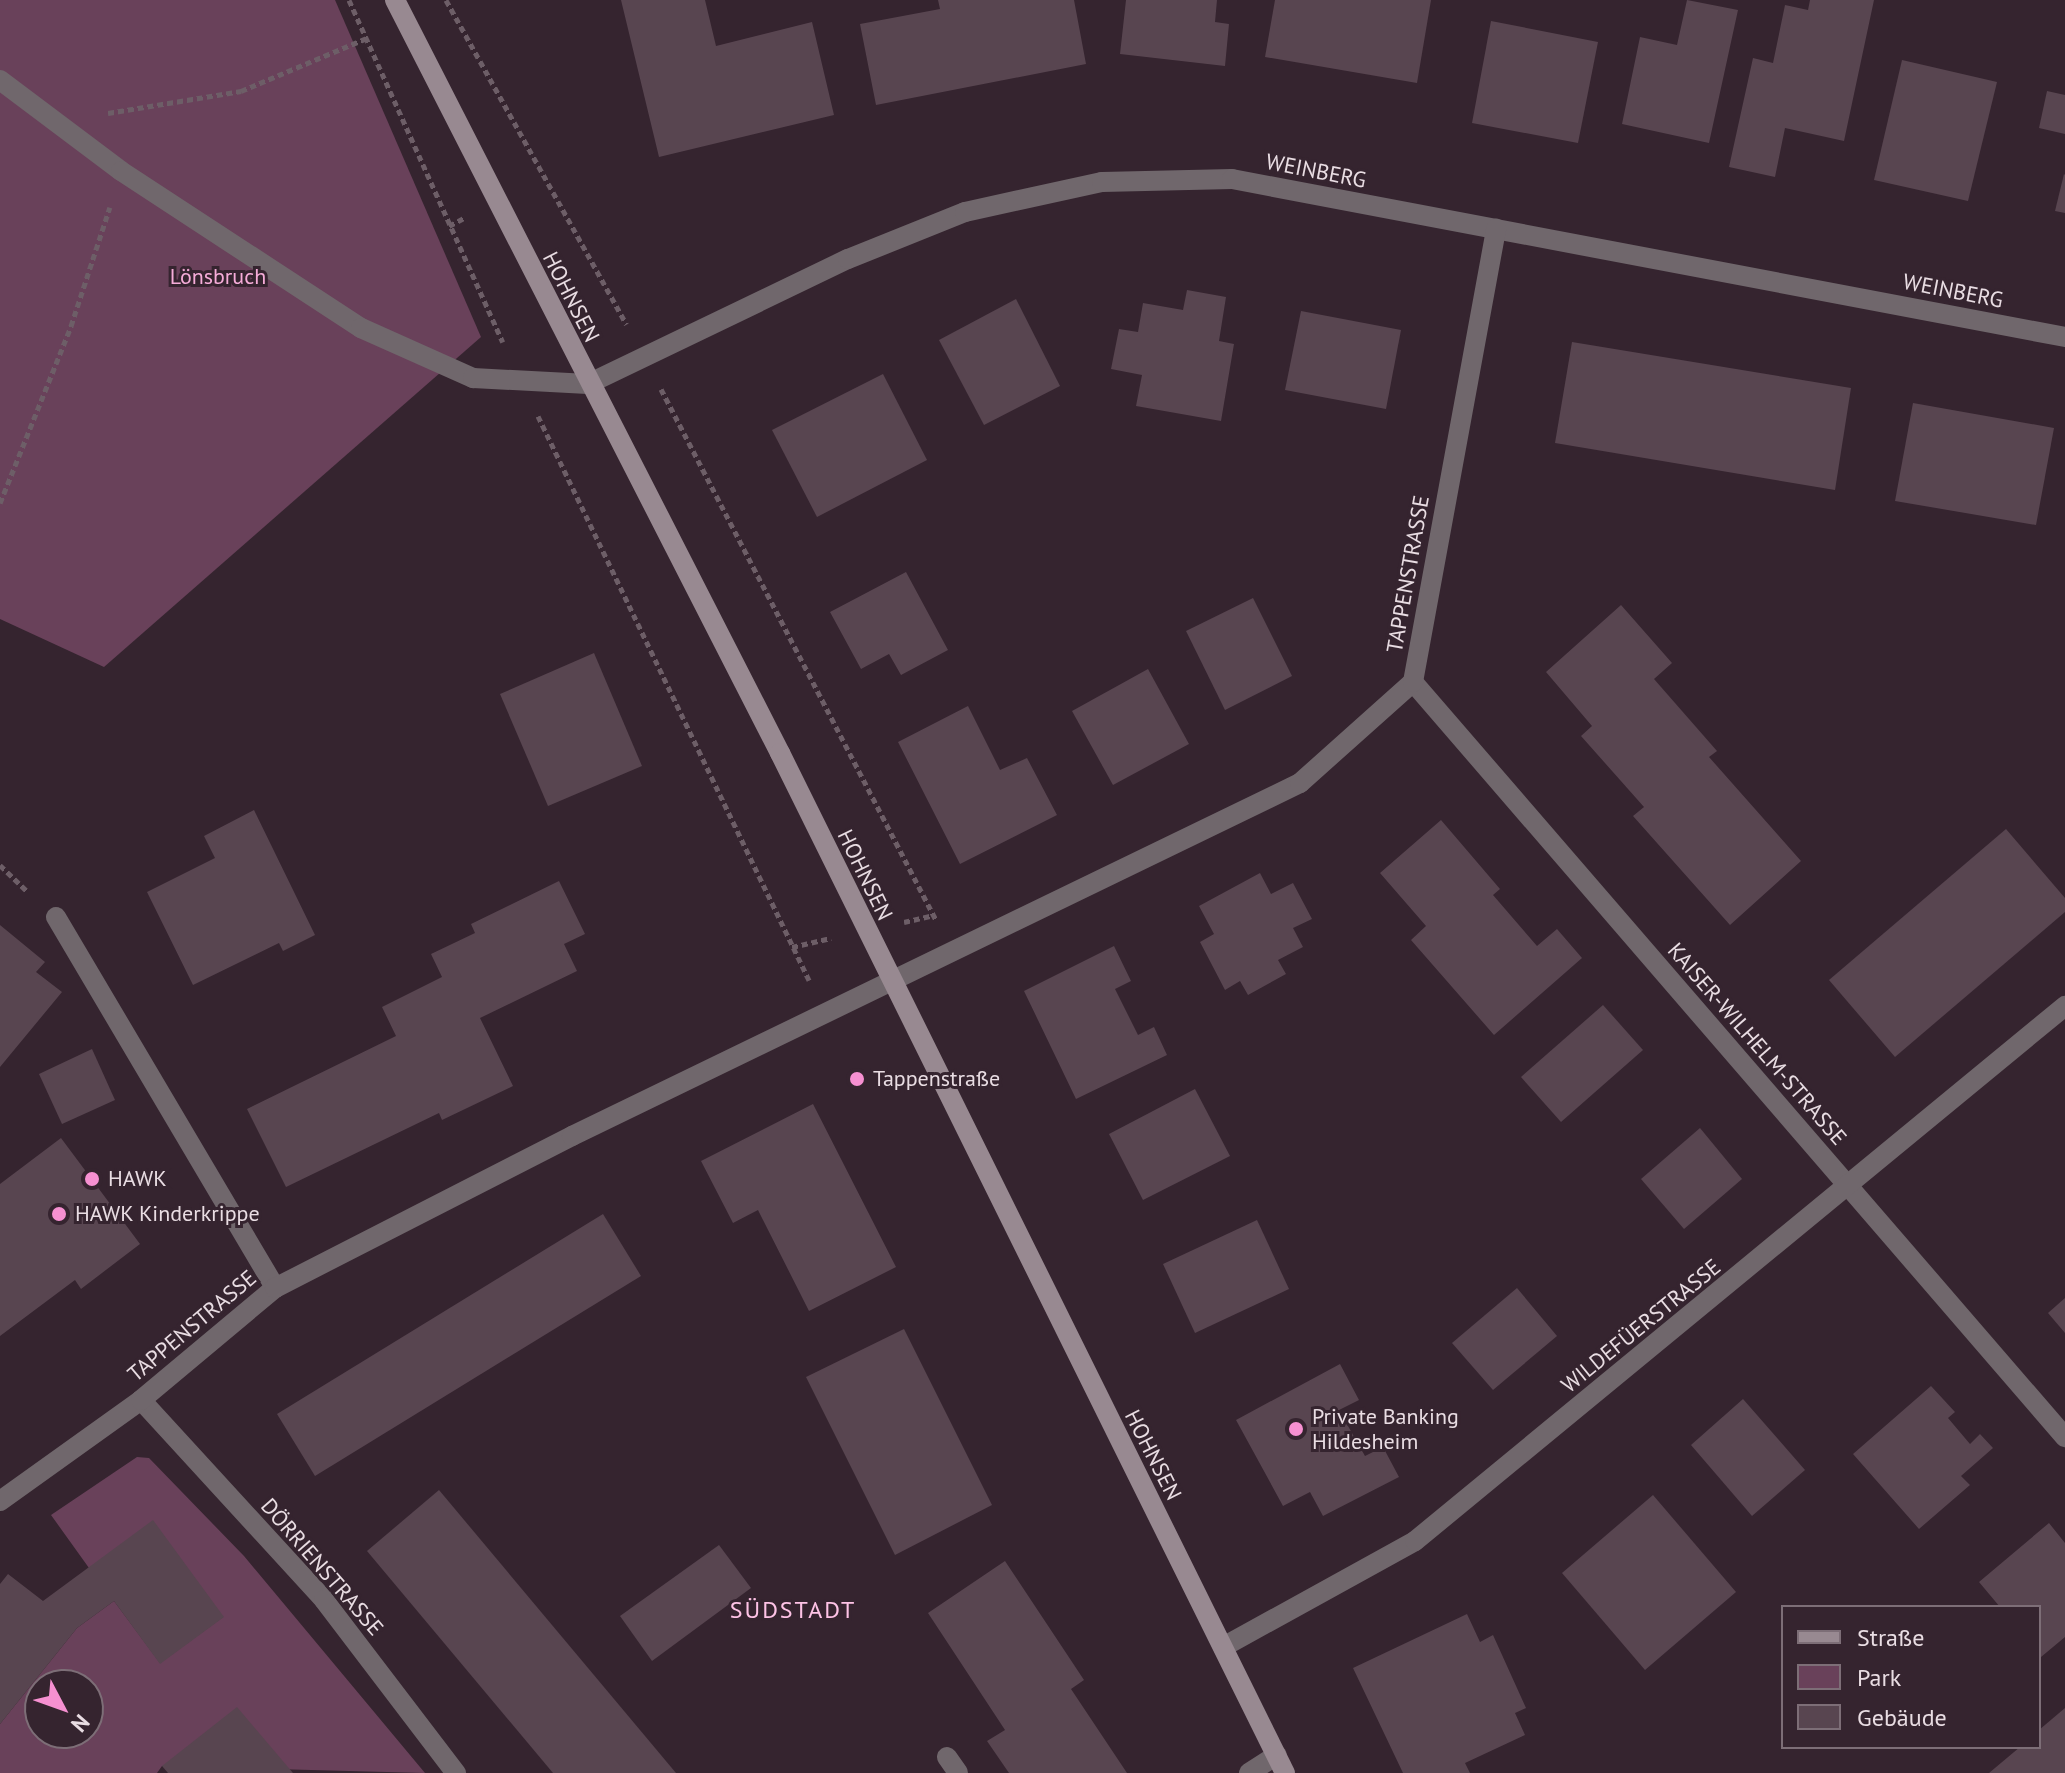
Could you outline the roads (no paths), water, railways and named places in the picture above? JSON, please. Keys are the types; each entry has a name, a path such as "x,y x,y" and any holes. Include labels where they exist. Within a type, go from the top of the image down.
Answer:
{"main road":[{"name":"HOHNSEN","path":"395,0 588,384 780,753 891,985 1281,1764"}],"street":[{"path":"0,80 121,171 361,328 473,378 588,384"},
{"name":"WEINBERG","path":"588,384 848,259 965,212 1102,182 1232,179 2065,337"},
{"name":"TAPPENSTRASSE","path":"0,1501 141,1400 275,1288 572,1136 891,985 1300,783 1413,682 1496,229"},
{"name":"KAISER-WILHELM-STRASSE","path":"1413,682 2065,1437"},
{"path":"56,917 275,1288"},
{"name":"WILDEFÜERSTRASSE","path":"1223,1647 1415,1541 1849,1187 2065,1006"},
{"name":"DÖRRIENSTRASSE","path":"141,1400 324,1600 456,1773"},
{"path":"1249,1773 1281,1764"}],"place":[{"name":"Tappenstraße","path":"857,1079"},
{"name":"HAWK","path":"92,1179"},
{"name":"HAWK Kinderkrippe","path":"59,1214"},
{"name":"Private Banking Hildesheim","path":"1296,1429"}],"district":[{"name":"SÜDSTADT","path":"793,1610"}],"park label":[{"name":"Lönsbruch","path":"218,277"}]}
